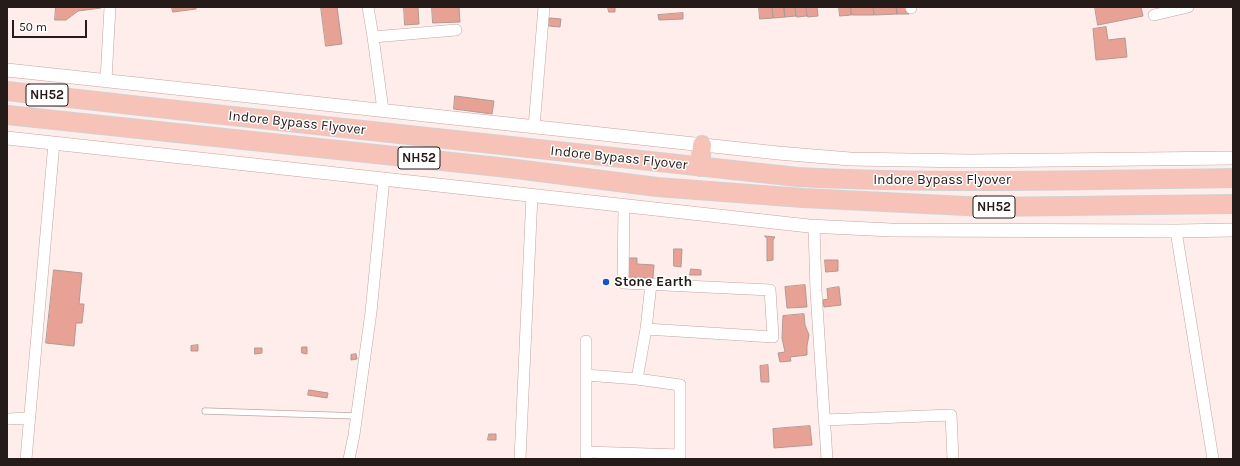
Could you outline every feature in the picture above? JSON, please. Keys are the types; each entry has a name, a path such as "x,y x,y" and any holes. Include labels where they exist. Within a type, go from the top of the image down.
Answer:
{"highway":[{"name":"Indore Bypass Flyover","path":"7,91 798,177 897,181 1233,178"},
{"name":"Indore Bypass Flyover","path":"7,115 508,168 657,187 899,204 986,207 1233,204"},
{"path":"700,167 702,145"}],"street":[{"path":"106,80 110,7"},
{"path":"368,7 382,110"},
{"path":"534,127 544,7"},
{"path":"1154,15 1188,7"},
{"path":"373,37 456,30"},
{"path":"7,70 702,145 850,159 969,161 1233,158"},
{"path":"7,138 814,227 899,230 1233,230"},
{"path":"26,459 54,143"},
{"path":"349,459 357,416 371,312 384,179"},
{"path":"520,459 532,195"},
{"path":"624,206 623,283 770,290 773,337 646,329"},
{"path":"814,227 816,291 827,459"},
{"path":"1176,231 1213,459"},
{"path":"637,379 652,284"},
{"path":"586,341 586,375 586,456 680,457 680,386 637,379 586,375"},
{"path":"824,420 951,415 953,459"},
{"path":"7,419 30,418"}],"lane":[{"path":"205,411 357,416"}],"building":[{"path":"56,7 101,8 78,11 66,20 55,20"},
{"path":"172,7 196,7 196,9 173,12"},
{"path":"321,7 337,7 342,44 326,46"},
{"path":"404,7 418,7 419,24 405,25"},
{"path":"432,7 459,7 460,22 433,23"},
{"path":"608,7 615,7 615,12 609,12"},
{"path":"759,7 772,7 773,18 760,19"},
{"path":"773,7 784,7 785,17 774,18"},
{"path":"784,7 795,7 796,16 785,17"},
{"path":"796,7 806,7 807,16 797,17"},
{"path":"807,7 817,7 818,16 808,17"},
{"path":"839,7 851,7 851,15 840,16"},
{"path":"851,7 873,7 874,15 852,15"},
{"path":"874,7 896,7 897,14 875,15"},
{"path":"897,7 908,7 909,14 897,14"},
{"path":"1095,7 1141,7 1143,16 1098,25"},
{"path":"683,13 683,19 659,20 658,15"},
{"path":"550,18 561,19 560,27 549,26"},
{"path":"1106,27 1108,40 1125,38 1127,57 1096,60 1093,29"},
{"path":"455,96 494,101 492,114 454,109"},
{"path":"765,236 775,237 773,240 773,260 767,261 767,239"},
{"path":"674,249 682,249 681,267 674,266"},
{"path":"627,258 637,258 637,264 654,265 653,278 626,277"},
{"path":"825,260 838,260 838,271 826,272"},
{"path":"691,269 701,270 701,275 690,275"},
{"path":"54,270 82,273 79,304 84,304 82,323 76,323 74,346 46,343"},
{"path":"805,285 807,307 787,308 785,287"},
{"path":"839,287 841,305 824,307 823,300 828,299 827,289"},
{"path":"804,314 805,325 809,335 807,355 790,357 791,361 780,362 778,353 785,352 782,338 783,316"},
{"path":"198,345 198,351 191,351 191,346"},
{"path":"302,347 307,347 307,354 302,353"},
{"path":"255,348 262,348 262,353 255,354"},
{"path":"356,354 357,359 351,360 351,355"},
{"path":"768,365 769,382 761,382 760,366"},
{"path":"309,390 328,393 327,398 308,395"},
{"path":"810,426 812,445 774,448 773,429"},
{"path":"489,434 496,434 496,440 488,440"}],"place":[{"name":"Stone Earth","path":"606,282"}]}
